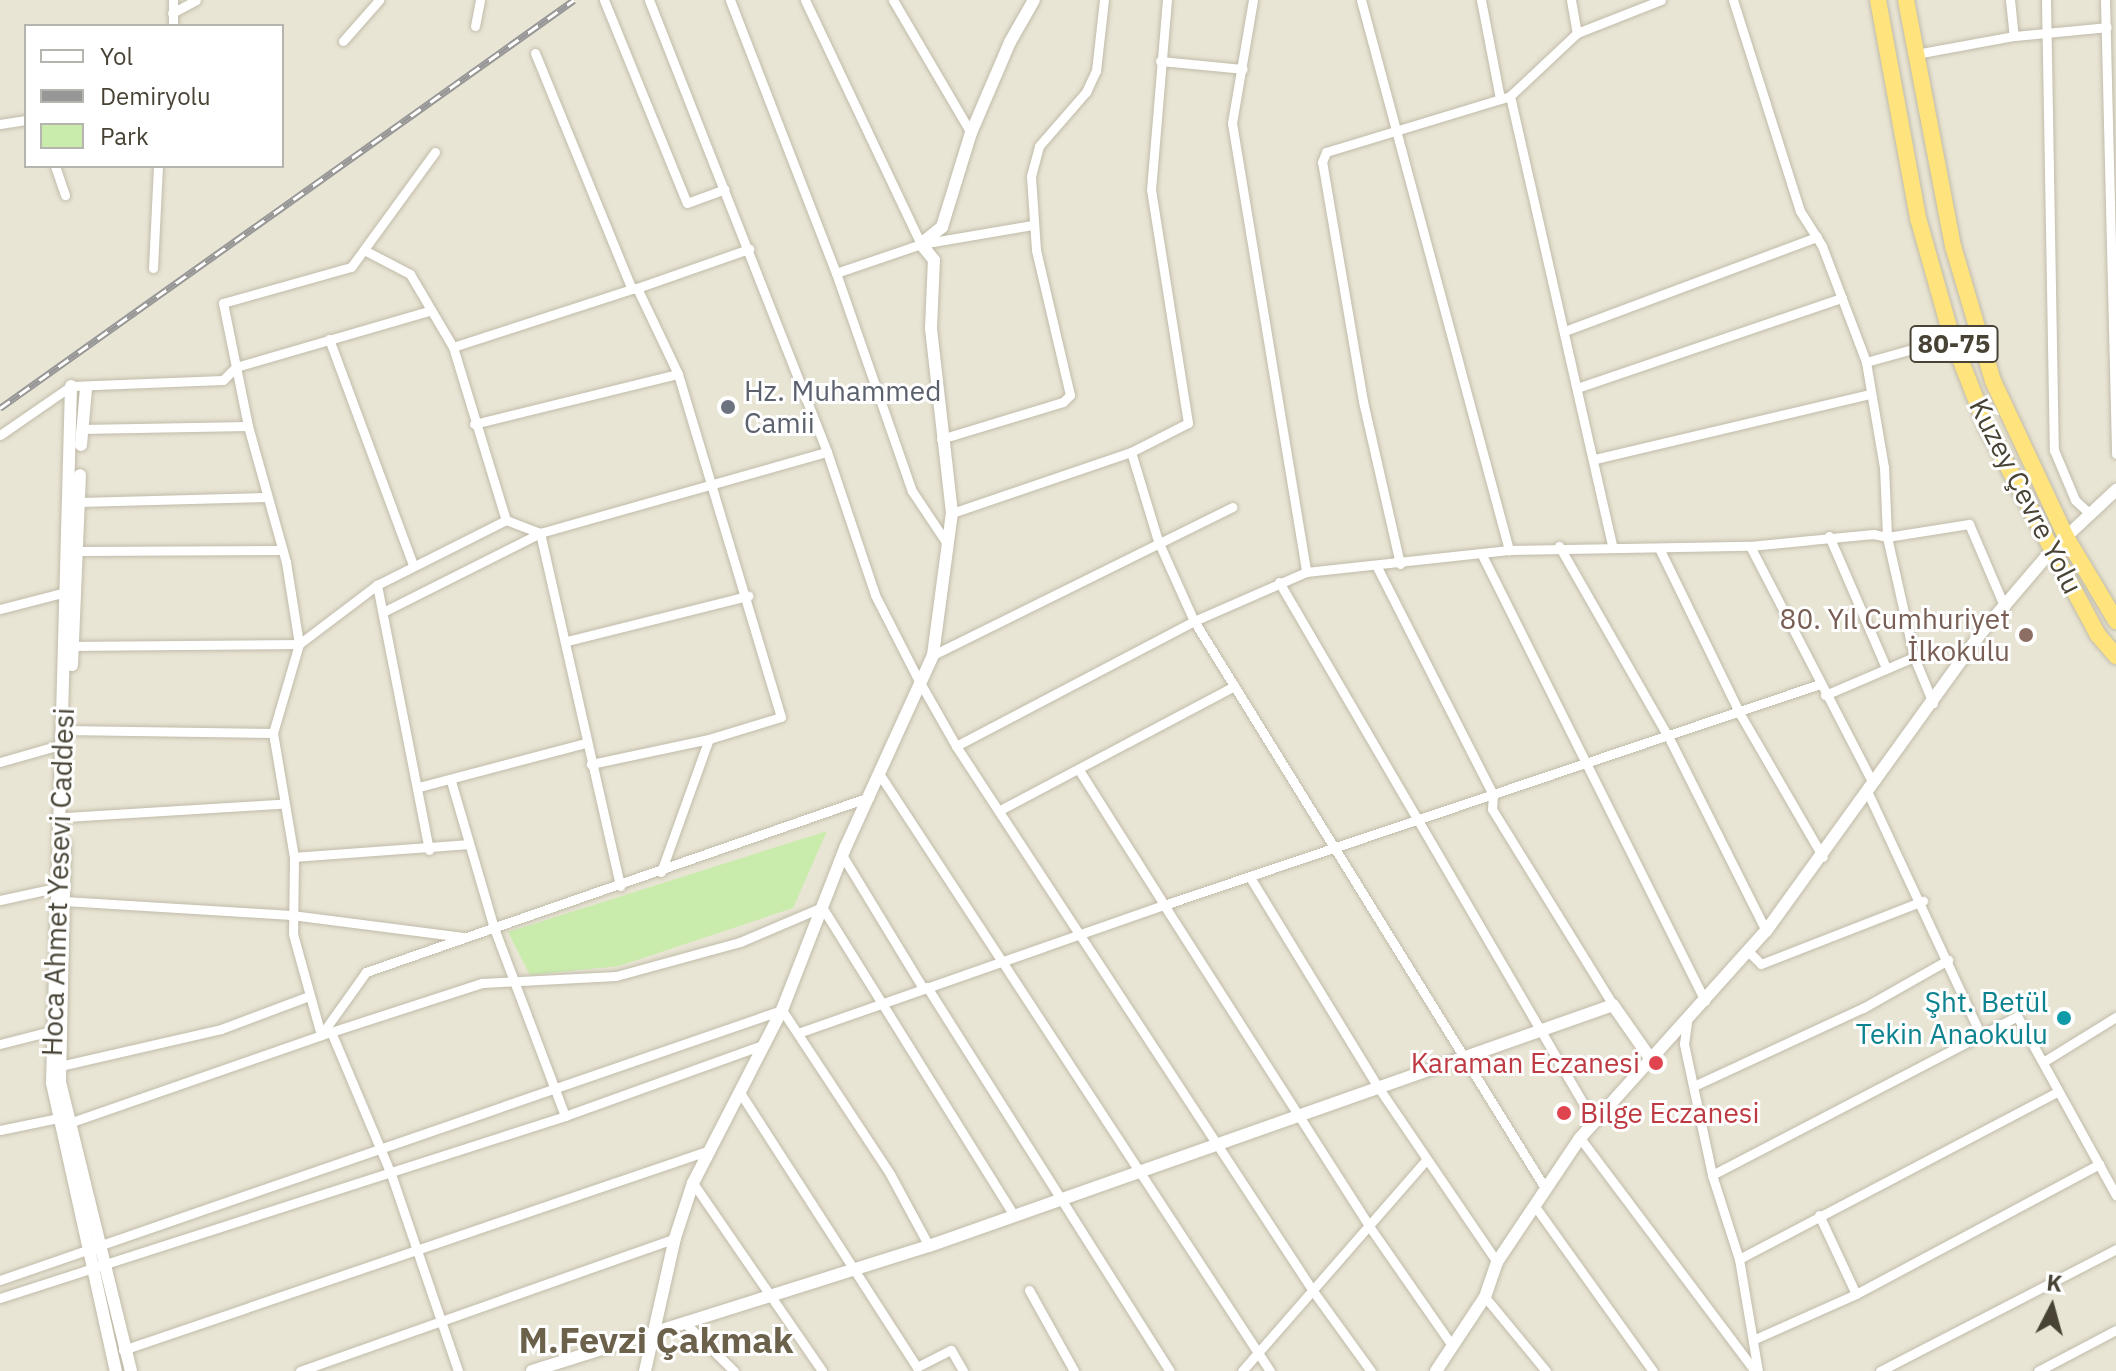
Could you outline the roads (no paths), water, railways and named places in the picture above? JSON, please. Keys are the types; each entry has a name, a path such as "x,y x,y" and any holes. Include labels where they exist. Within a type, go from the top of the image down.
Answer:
{"highway":[{"name":"Kuzey Çevre Yolu","path":"1878,0 1918,218 1952,338 1987,428 2052,550 2116,656"},
{"name":"Kuzey Çevre Yolu","path":"1906,0 1953,246 1993,381 2066,537 2116,621"}],"street":[{"path":"173,0 173,24"},
{"path":"172,13 196,0"},
{"path":"343,41 379,0"},
{"path":"475,26 480,0"},
{"path":"604,0 687,203 725,189"},
{"path":"649,0 827,452 875,595 918,679 956,746 1002,809 1313,1291 1371,1371"},
{"path":"730,0 836,273 912,491 946,542"},
{"path":"645,1371 675,1238 693,1183 782,1010 842,855 880,775 918,679 933,655 952,513 941,439 931,328 934,260 921,244 805,0"},
{"path":"893,0 971,133"},
{"path":"921,244 942,227 971,133 1033,0"},
{"path":"941,439 1063,402 1070,395 1032,225 1033,158 1049,130 1086,92 1096,71 1104,0"},
{"path":"952,513 1131,452 1188,423 1151,190 1167,0"},
{"path":"1253,0 1232,123 1306,572"},
{"path":"1361,0 1509,550"},
{"path":"1481,0 1565,331 1612,546"},
{"path":"1571,0 1577,33"},
{"path":"1400,564 1363,401 1322,162 1326,152 1505,98 1577,33 1661,0"},
{"path":"1733,0 1790,183 1817,237 1866,362 1884,467 1887,537 1914,657 1933,705"},
{"path":"2010,0 2014,36"},
{"path":"2046,0 2054,450 2075,500 2089,513"},
{"path":"2105,0 2116,454"},
{"path":"1916,54 2014,36 2107,27"},
{"path":"535,53 635,288 678,374 748,596 781,717 709,739 591,764"},
{"path":"1160,61 1243,69"},
{"path":"0,124 24,120"},
{"path":"435,152 351,267 223,303 248,426 282,550 299,644 273,733 281,804 294,857 292,915 309,996 391,1174 458,1371"},
{"path":"56,168 65,195"},
{"path":"153,268 158,168"},
{"path":"836,273 921,244 1032,225"},
{"path":"1565,331 1817,237"},
{"path":"453,347 749,249"},
{"path":"364,250 410,274 429,311 453,347 474,424 506,520"},
{"path":"1577,388 1842,298"},
{"path":"0,435 71,386 86,389 223,380 236,367 429,311"},
{"path":"1866,362 1952,338"},
{"path":"329,339 413,565"},
{"path":"474,424 678,374"},
{"name":"Hoca Ahmet Yesevi Caddesi","path":"69,647 66,592 71,386"},
{"name":"Hoca Ahmet Yesevi Caddesi","path":"86,389 69,647 60,1066 64,1121 131,1371"},
{"path":"1595,459 1871,394"},
{"path":"81,429 248,426"},
{"path":"383,612 540,533 827,452"},
{"path":"1131,452 1158,541 1194,621 1545,1188"},
{"path":"1436,1371 1485,1297 1497,1262 1580,1138 1766,931 1933,705 1981,633 2052,550 2116,490"},
{"path":"79,502 266,497"},
{"path":"2089,513 2116,500"},
{"path":"933,655 1232,507"},
{"path":"69,647 299,644 377,585 506,520 540,533"},
{"path":"956,746 1194,621 1306,572 1559,546 1660,550 1750,546 1829,536 1887,537 1969,524 1986,574 2005,608"},
{"path":"540,533 567,641 585,743 620,886"},
{"path":"1829,536 1886,668"},
{"path":"1559,546 1668,736 1766,931"},
{"path":"1750,546 1870,787 1981,1035"},
{"path":"77,551 282,550"},
{"path":"1660,550 1740,714 1823,857"},
{"path":"1481,553 1705,1001"},
{"path":"1376,565 1493,795 1492,809 1613,1005 1652,1061"},
{"path":"1279,582 1594,1122"},
{"path":"377,585 429,850"},
{"path":"0,609 66,592"},
{"path":"567,641 748,596"},
{"path":"1825,695 1914,657"},
{"path":"798,1033 1081,933 1251,879 1417,820 1740,714 1820,684"},
{"path":"1002,809 1234,686"},
{"path":"67,730 273,733"},
{"name":"Hoca Ahmet Yesevi Caddesi","path":"67,730 63,744 55,888 51,1031 87,1252 116,1371"},
{"path":"661,872 709,739"},
{"path":"419,787 585,743"},
{"path":"0,762 63,744"},
{"path":"1079,770 1297,1115 1451,1344"},
{"path":"880,775 1270,1371"},
{"path":"451,781 494,928 518,982 565,1116"},
{"path":"326,1034 366,972 661,872 869,797"},
{"path":"66,817 281,804"},
{"path":"294,857 429,850 469,844"},
{"path":"842,855 1057,1199 1170,1371"},
{"path":"1251,879 1378,1087 1497,1262"},
{"path":"0,900 55,888"},
{"path":"64,901 292,915 467,938"},
{"path":"1748,951 1761,964 1923,901"},
{"path":"0,1130 64,1121 482,983 616,976 740,942 822,907"},
{"path":"822,907 1014,1215"},
{"path":"1696,1085 1863,1008 1948,960"},
{"path":"60,1066 221,1029 309,996"},
{"path":"536,1370 851,1267 929,1246 1140,1169 1613,1005"},
{"path":"782,1010 929,1246"},
{"path":"765,1044 391,1174 4,1297 1,1277 100,1248 377,1147 782,1010"},
{"path":"1712,1175 2017,1016 2116,1195"},
{"path":"2043,1062 2115,1020"},
{"path":"1687,1022 1684,1044 1696,1085 1712,1175 1739,1259 1755,1339 1756,1371"},
{"path":"0,1044 51,1031"},
{"path":"739,1091 917,1367 951,1350 963,1371"},
{"path":"1739,1259 2057,1092"},
{"path":"1580,1138 1756,1371"},
{"path":"113,1354 707,1151"},
{"path":"1242,1371 1426,1160"},
{"path":"1755,1339 1856,1294 2099,1164"},
{"path":"693,1183 772,1293 822,1371"},
{"path":"1534,1205 1653,1371"},
{"path":"1819,1215 1856,1294"},
{"path":"300,1371 675,1238"},
{"path":"1880,1371 2116,1249"},
{"path":"1029,1290 1074,1371"},
{"path":"1485,1297 1546,1371"},
{"path":"684,1322 734,1371"},
{"path":"2038,1371 2116,1330"}],"railway":[{"path":"0,408 574,0"}],"place":[{"name":"Hz. Muhammed Camii","path":"728,407"},
{"name":"80. Yıl Cumhuriyet İlkokulu","path":"2026,635"},
{"name":"Şht. Betül Tekin Anaokulu","path":"2064,1018"},
{"name":"Karaman Eczanesi","path":"1656,1063"},
{"name":"Bilge Eczanesi","path":"1564,1113"}],"district":[{"name":"M.Fevzi Çakmak","path":"656,1340"}]}
